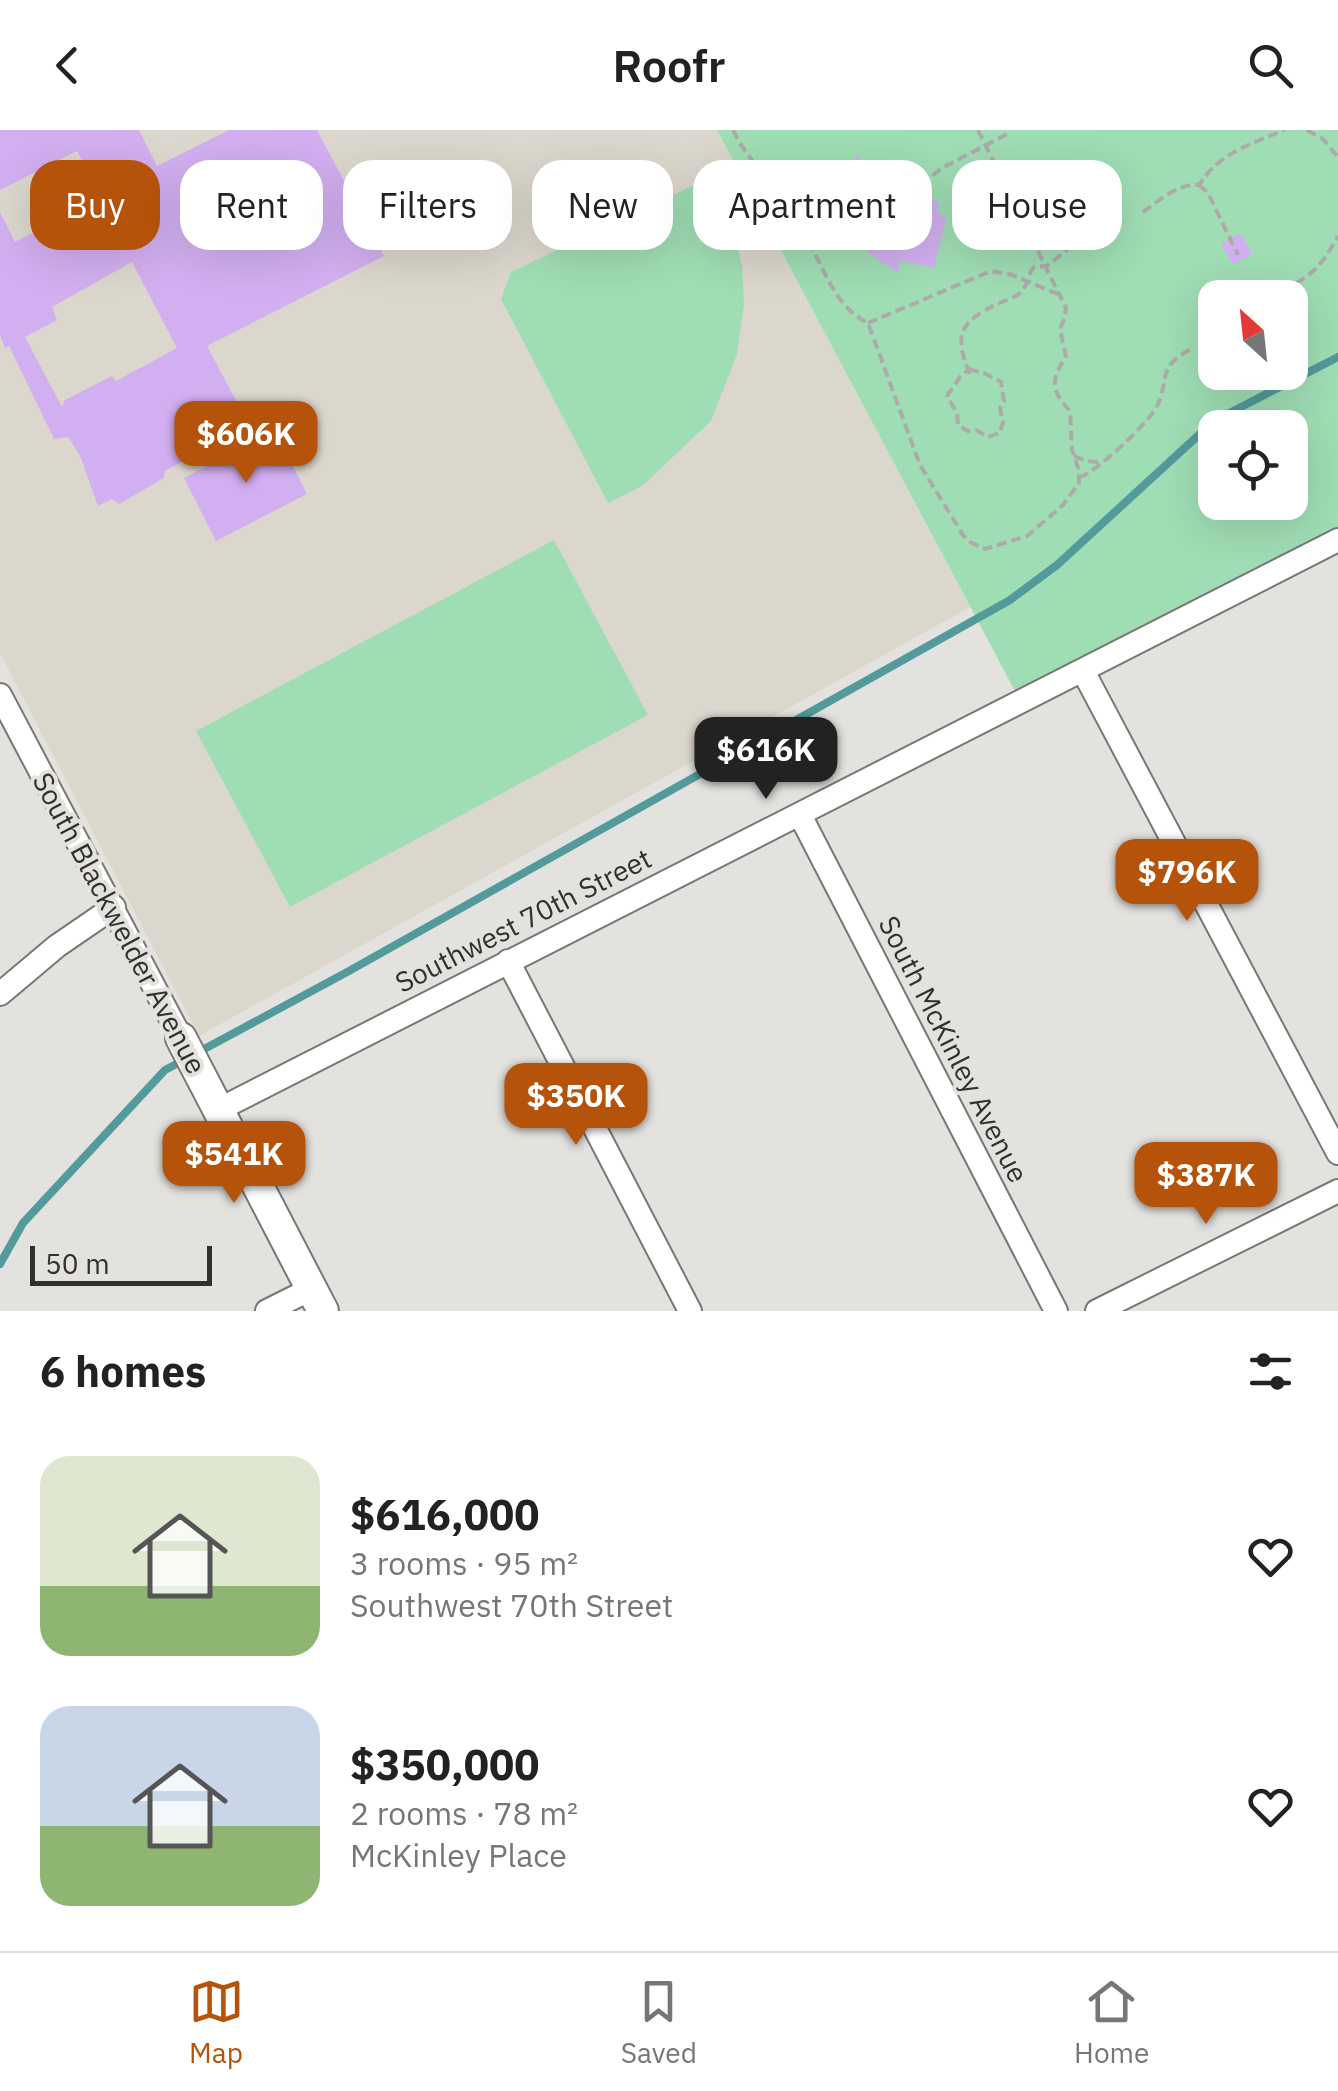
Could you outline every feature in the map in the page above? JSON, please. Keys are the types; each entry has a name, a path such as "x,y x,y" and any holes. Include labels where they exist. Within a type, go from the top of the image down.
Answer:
{"street":[{"name":"Southwest 70th Street","path":"218,1110 1338,540"},
{"path":"1083,670 1338,1153"},
{"name":"South Blackwelder Avenue","path":"0,695 317,1300"},
{"name":"South McKinley Avenue","path":"800,815 1056,1311"},
{"path":"0,994 57,946 114,907"},
{"path":"508,960 690,1311"},
{"path":"1097,1311 1338,1191"},
{"path":"267,1311 317,1300"}],"path":[{"path":"733,130 804,235 835,292 868,324 920,464 970,542 986,549 1026,536 1063,505 1079,484 1079,477 1070,411 1054,389 1056,371 1066,357 1060,328 1069,317 978,130"},
{"path":"1200,185 1225,155 1284,130"},
{"path":"1307,130 1323,139 1338,157"},
{"path":"932,177 1011,132"},
{"path":"1143,212 1172,192 1189,184 1200,185 1208,193 1238,255"},
{"path":"1303,280 1327,258 1338,236"},
{"path":"970,372 961,345 970,319 1021,292 1034,267 1046,266 1066,250"},
{"path":"868,324 991,271 1012,274 1060,295"},
{"path":"1079,477 1085,477 1102,463 1151,416 1159,402 1168,366 1191,349"},
{"path":"970,372 986,374 1000,382 1004,401 1000,408 1000,433 988,437 958,426 958,413 947,396 960,377 970,372"},
{"path":"1074,456 1102,463"}],"shaded area":[{"path":"0,130 717,130 733,160 693,160 693,250 781,250 970,607 199,1036 0,653"}],"green space":[{"path":"717,130 1338,130 1338,528 1015,691 781,250 932,250 932,160 733,160"},
{"path":"693,186 693,250 738,250 744,305 737,354 711,421 642,486 608,503 501,299 511,272 557,250 673,250 673,195"},
{"path":"554,540 648,715 290,907 196,731"}],"building":[{"path":"0,130 139,130 154,160 82,160 77,151 59,160 30,160 30,175 0,190"},
{"path":"229,130 317,130 343,179 343,250 381,250 384,256 207,346 249,425 165,471 164,478 119,504 112,499 98,506 81,458 68,437 54,439 0,335 0,212 15,242 30,234 30,250 160,250 160,164","holes":["132,262 177,348 116,381 112,376 65,400 62,407 25,337 57,320 52,307"]},
{"path":"932,197 939,205 937,211 946,219 934,268 900,261 898,273 866,250 932,250"},
{"path":"1240,233 1252,254 1233,264 1221,244"},
{"path":"275,431 307,494 216,541 184,478"}],"waterway":[{"path":"195,1054 1010,600 1057,565 1214,421 1338,357"},
{"path":"0,1264 23,1223 165,1070 182,1061"}]}
